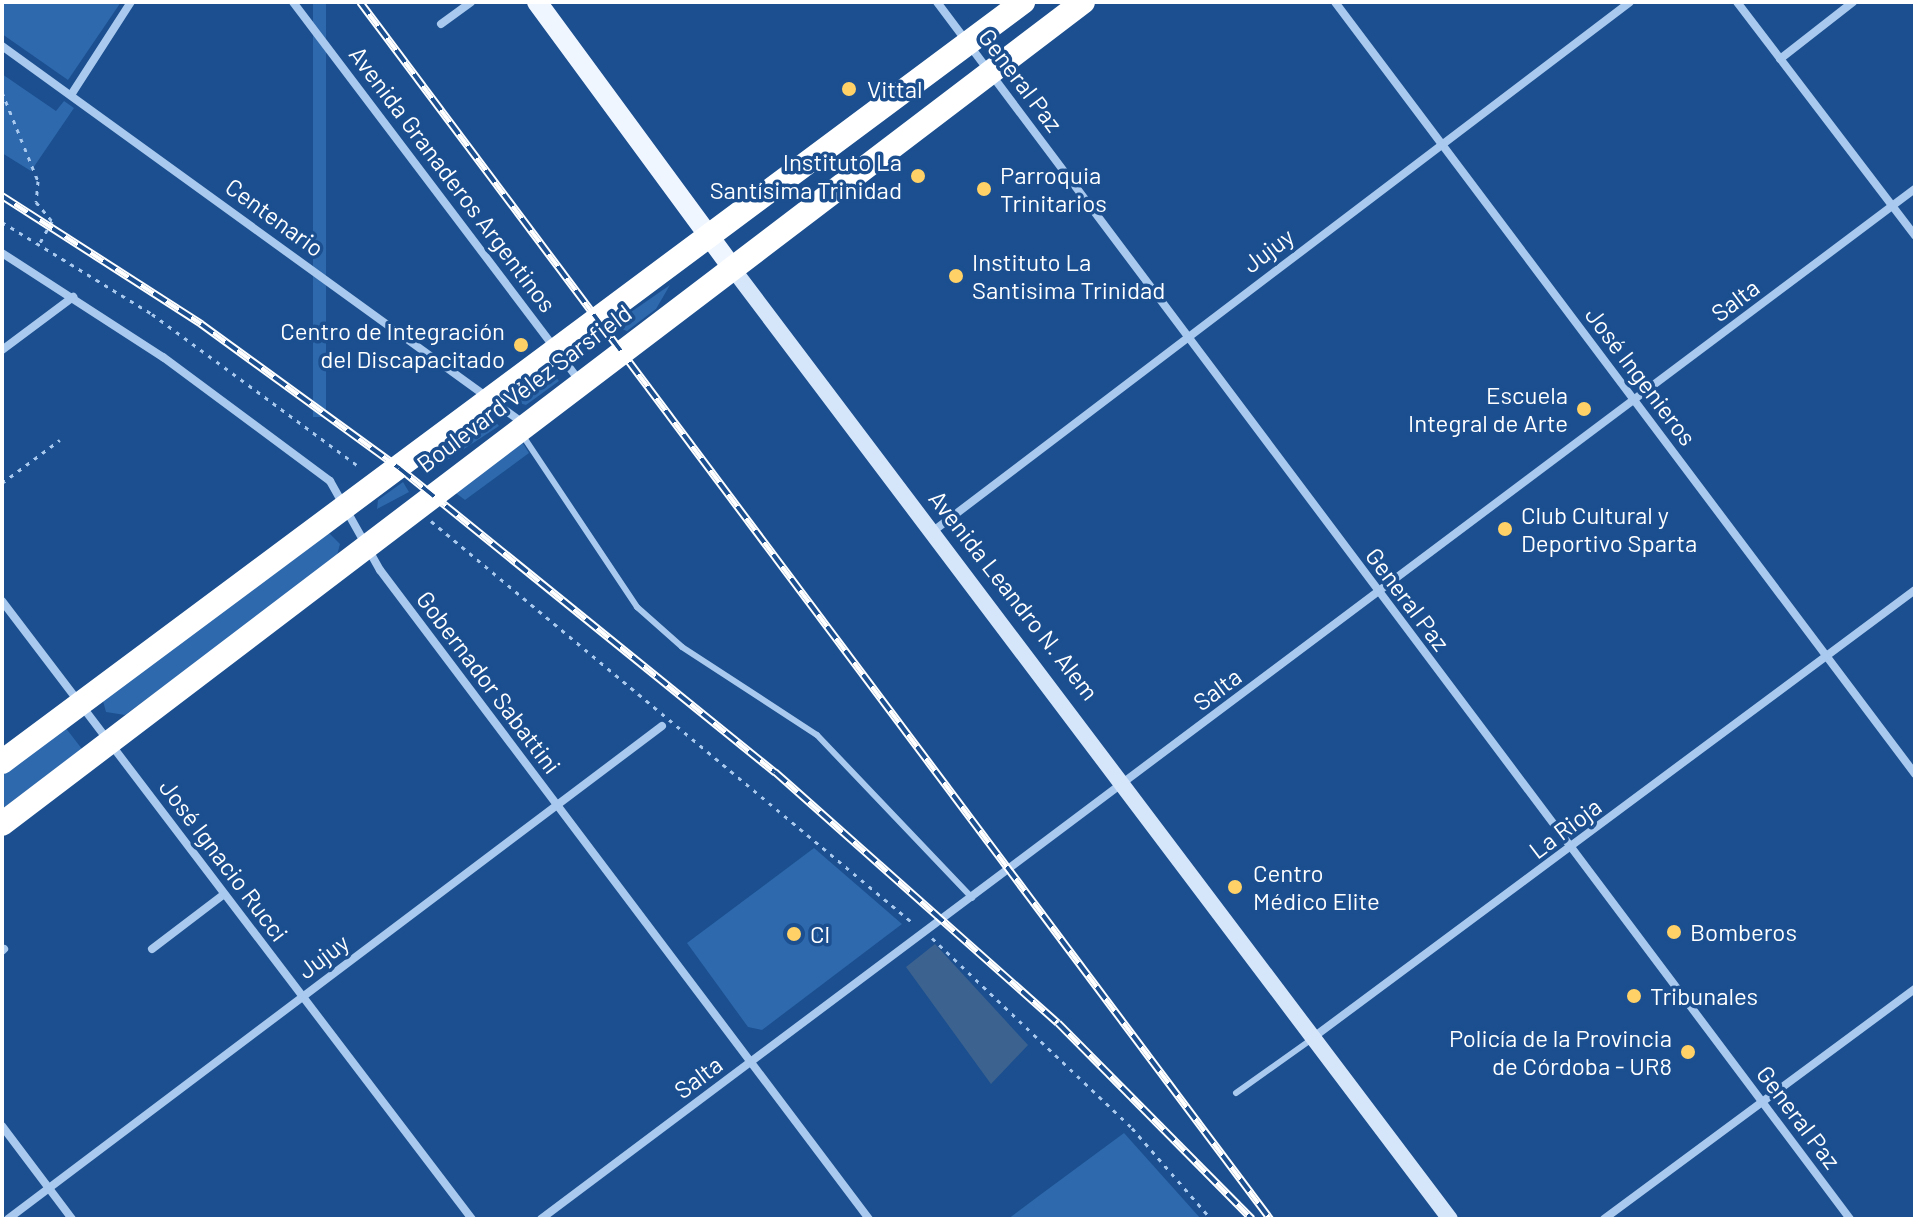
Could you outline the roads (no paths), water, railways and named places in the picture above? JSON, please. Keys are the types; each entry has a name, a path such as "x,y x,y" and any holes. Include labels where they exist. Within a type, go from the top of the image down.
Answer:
{"highway":[{"name":"Boulevard Vélez Sarsfield","path":"2,762 559,353 1023,2"},
{"name":"Boulevard Vélez Sarsfield","path":"2,824 413,505 733,269 1083,2"}],"main road":[{"name":"Avenida Leandro N. Alem","path":"537,2 733,269"}],"street":[{"path":"71,95 131,2"},
{"name":"Avenida Granaderos Argentinos","path":"293,2 580,381"},
{"path":"441,24 471,2"},
{"name":"General Paz","path":"937,2 1850,1219"},
{"name":"José Ingenieros","path":"1335,2 1915,774"},
{"name":"Jujuy","path":"932,532 1630,2"},
{"path":"1737,2 1915,236"},
{"path":"1780,59 1853,2"},
{"name":"Centenario","path":"2,46 494,400 520,425"},
{"name":"Salta","path":"541,1219 1915,189"},
{"name":"Gobernador Sabattini","path":"2,253 73,297 256,423 330,481 347,506 365,543 556,805 869,1219"},
{"name":"Avenida Leandro N. Alem","path":"733,269 1125,782 1450,1219"},
{"path":"2,350 73,297"},
{"name":"La Rioja","path":"1315,1036 1915,590"},
{"name":"José Ignacio Rucci","path":"2,601 472,1219"},
{"name":"Jujuy","path":"8,1219 662,726"},
{"path":"152,949 223,895"},
{"path":"1604,1219 1915,989"},
{"path":"2,1126 72,1219"}],"lane":[{"path":"520,425 637,607 682,647 817,735 972,898"},
{"name":"La Rioja","path":"1236,1093 1315,1036"}],"railway":[{"path":"360,2 1270,1219"},
{"path":"2,196 201,324 399,468 775,772 1058,1023 1252,1219"}],"place":[{"name":"Vittal","path":"849,89"},
{"name":"Instituto La Santísima Trinidad","path":"918,176"},
{"name":"Parroquia Trinitarios","path":"984,189"},
{"name":"Instituto La Santisima Trinidad","path":"956,276"},
{"name":"Centro de Integración del Discapacitado","path":"521,345"},
{"name":"Escuela Integral de Arte","path":"1584,409"},
{"name":"Club Cultural y Deportivo Sparta","path":"1505,529"},
{"name":"Centro Médico Elite","path":"1235,887"},
{"name":"Bomberos","path":"1674,932"},
{"name":"Cl","path":"794,934"},
{"name":"Tribunales","path":"1634,996"},
{"name":"Policía de la Provincia de Córdoba - UR8","path":"1688,1052"}]}
